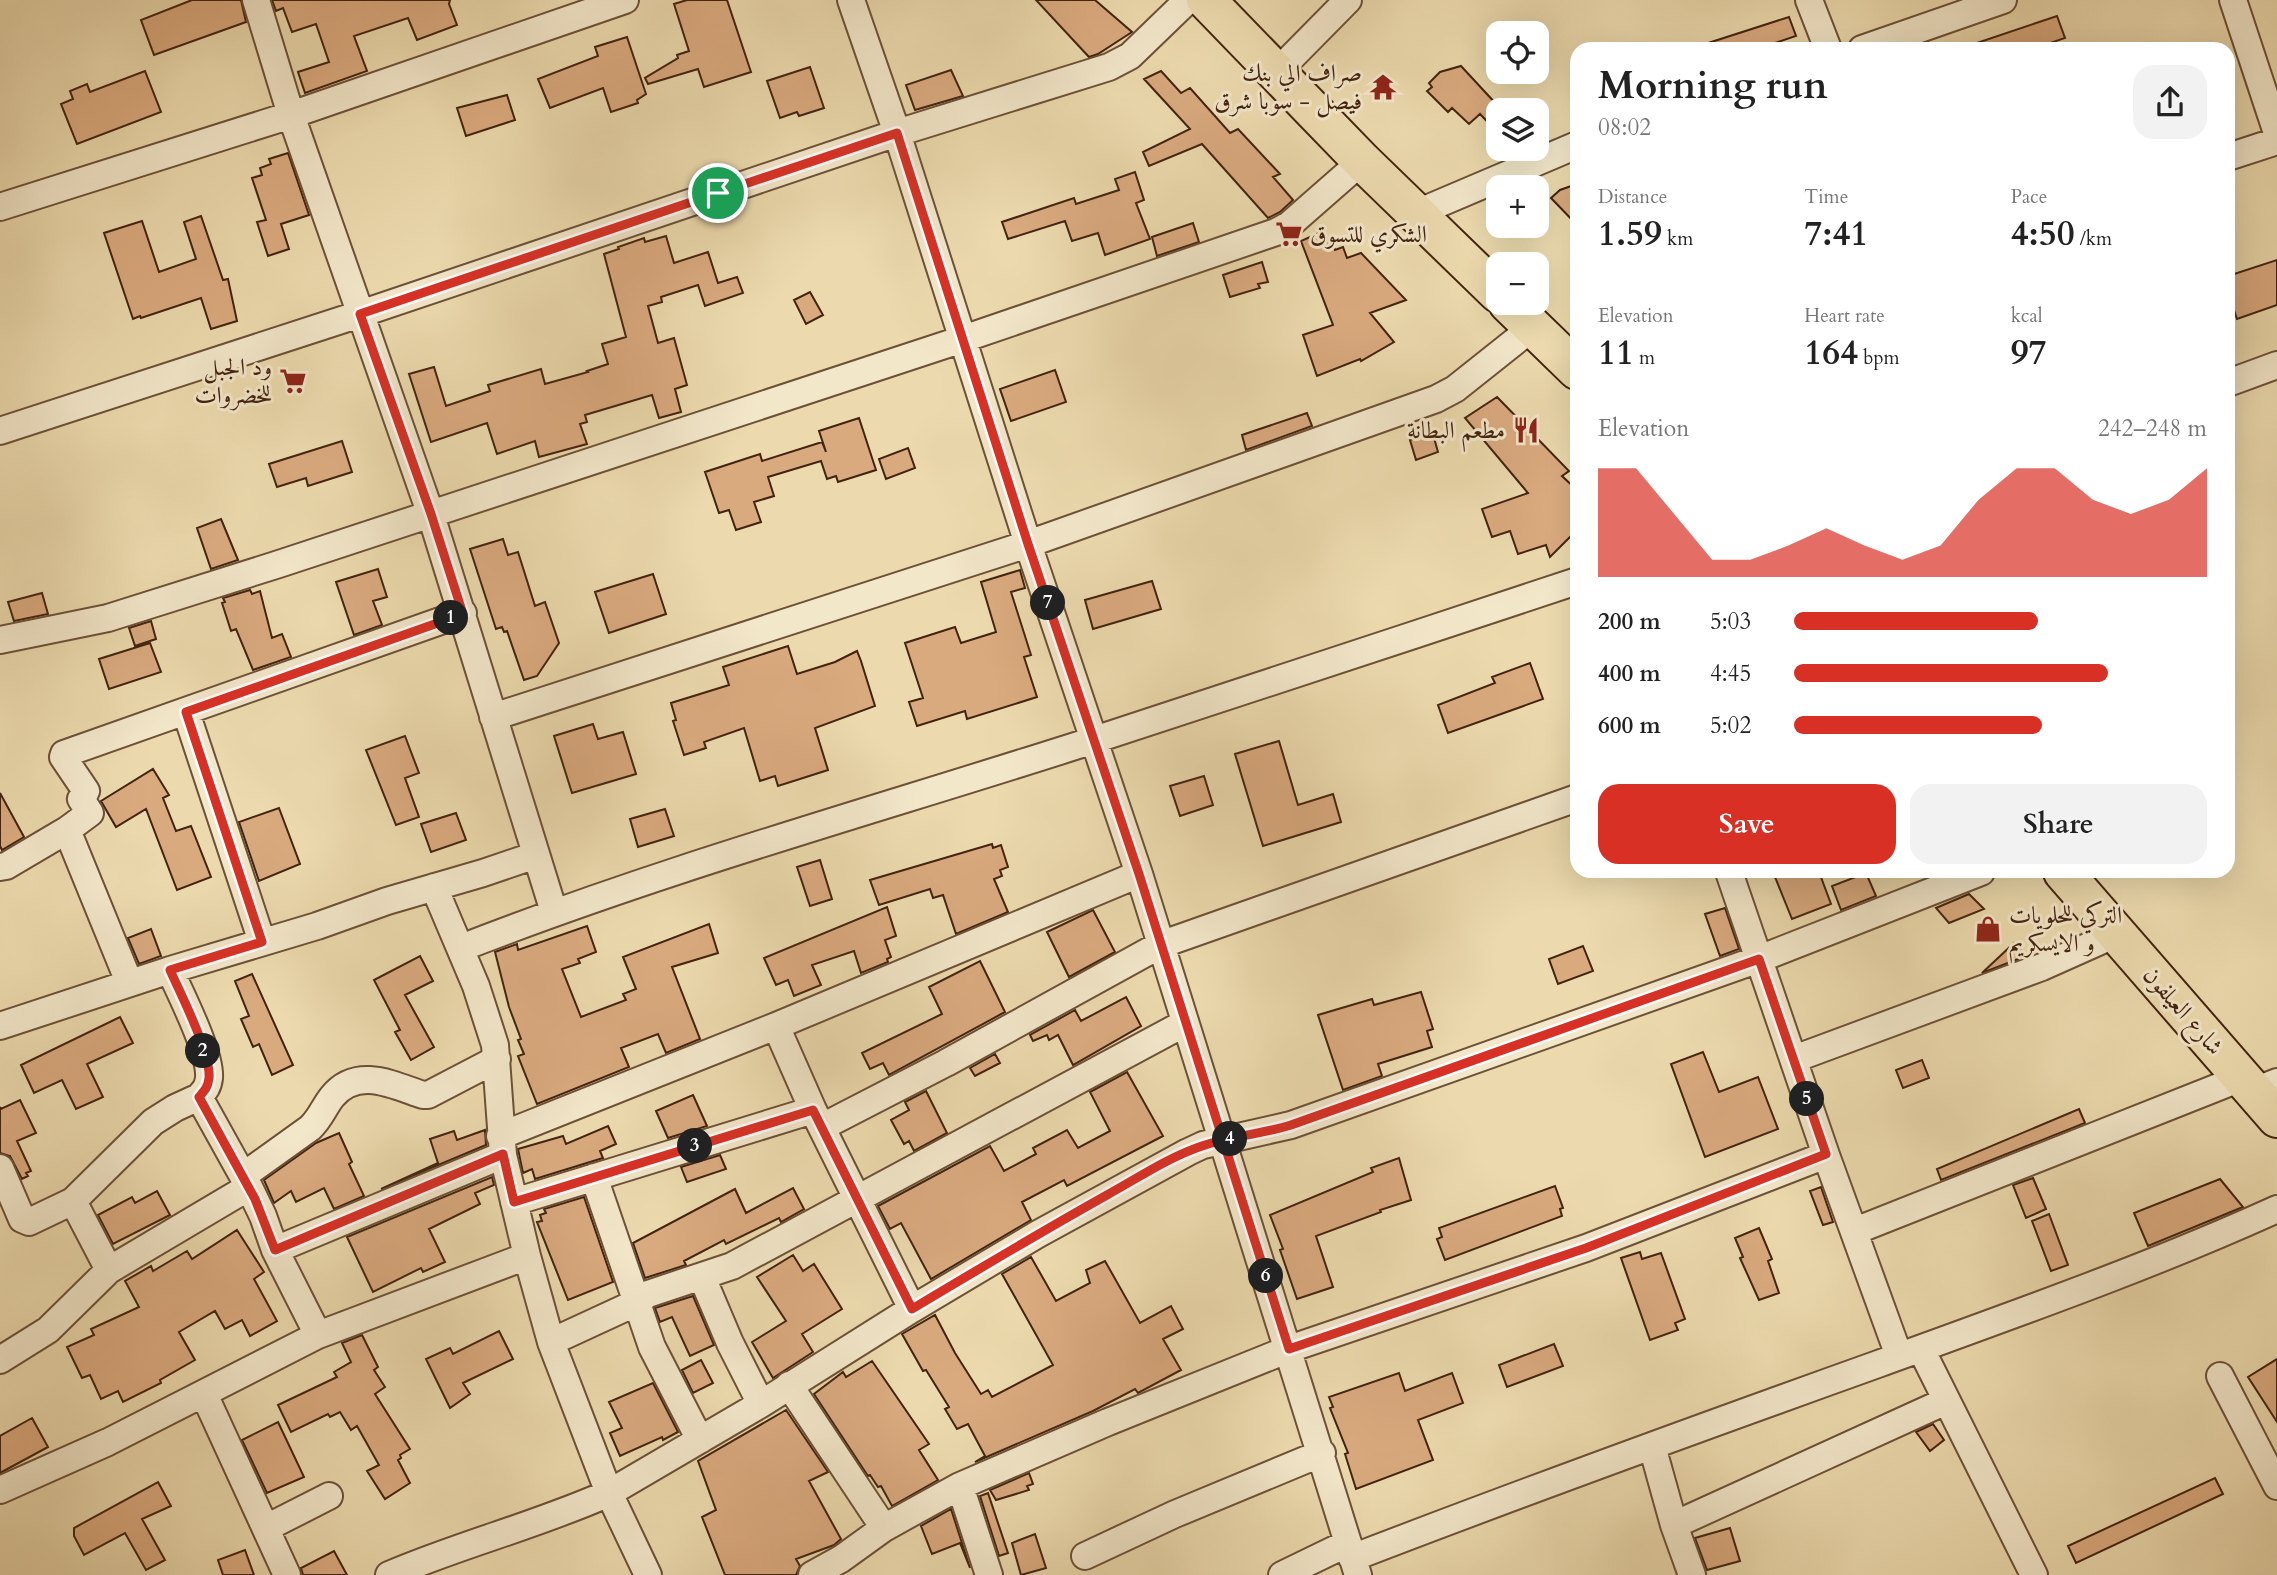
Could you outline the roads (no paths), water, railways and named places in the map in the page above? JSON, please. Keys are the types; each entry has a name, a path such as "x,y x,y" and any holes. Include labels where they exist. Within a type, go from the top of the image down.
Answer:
{"highway":[{"path":"1206,0 1362,161 1486,280"},
{"path":"1521,315 1570,363"},
{"name":"شارع العيلفون","path":"2068,878 2116,934 2262,1092"}],"street":[{"path":"256,0 291,115 431,514 554,912"},
{"path":"0,208 291,115 625,0"},
{"path":"850,0 897,133 1028,544 1139,874 1353,1559"},
{"path":"0,431 360,314 897,133 1109,66 1130,56 1188,0"},
{"path":"1277,72 1348,0"},
{"path":"1809,0 1825,42"},
{"path":"1881,42 2004,0"},
{"path":"2233,0 2277,133"},
{"path":"2235,155 2277,141"},
{"path":"1417,213 1570,148"},
{"path":"0,640 108,618 963,339 1276,232 1289,225 1362,161"},
{"path":"493,717 1028,544 1436,399 1455,388 1521,315"},
{"path":"2235,381 2277,366"},
{"path":"461,948 554,912 939,787 1093,741 1570,583"},
{"path":"0,867 67,830 90,813 81,799 86,791 63,757 64,754 463,614"},
{"path":"186,712 262,942"},
{"path":"514,1202 594,1177 818,1119 957,1057 1160,945 1570,800"},
{"path":"67,830 129,982"},
{"path":"0,1026 129,982 536,855"},
{"path":"275,1250 501,1145 1139,874"},
{"path":"1731,878 1854,1231 1910,1352 1946,1401 2029,1573"},
{"path":"389,1575 447,1551 585,1504 609,1493 761,1404 1038,1234 1170,1160 1203,1145 1291,1125 1759,959 1966,878"},
{"path":"434,887 491,1027 497,1059 501,1145 527,1256 551,1342 609,1493 648,1575"},
{"path":"1794,1059 2042,967 2116,934"},
{"path":"0,1168 22,1219 29,1222 73,1201 153,1122 199,1097 207,1088 209,1075 206,1059 170,970"},
{"path":"551,1342 658,1291 732,1266 1185,1024"},
{"path":"776,1026 818,1119 912,1309"},
{"path":"0,1360 47,1330 109,1270 246,1181 316,1123 330,1099 348,1085 371,1079 428,1095 497,1059"},
{"path":"1854,1231 2262,1092"},
{"path":"199,1097 246,1181 263,1216 275,1250 318,1335"},
{"path":"812,1575 841,1559 884,1528 960,1486 1108,1422 1289,1349 1586,1248 1826,1154"},
{"path":"594,1177 652,1347 699,1440"},
{"path":"73,1201 109,1270"},
{"path":"1282,1575 1353,1559 2078,1290 2277,1209"},
{"path":"0,1490 108,1442 318,1335 527,1256"},
{"path":"702,1277 730,1343 761,1404"},
{"path":"2220,1376 2277,1486"},
{"path":"789,1385 884,1528"},
{"path":"204,1394 287,1575"},
{"path":"1674,1525 1946,1401"},
{"path":"1652,1446 1674,1525 1692,1575"},
{"path":"1085,1556 1175,1514 1322,1453"},
{"path":"960,1486 989,1575"},
{"path":"266,1528 329,1496"}],"place":[{"name":"صراف الي بنك فيصل - سوبا شرق","path":"1383,87"},
{"name":"الشكري للتسوق","path":"1289,234"},
{"name":"ود الجبل للخضروات","path":"293,381"},
{"name":"مطعم البطانة","path":"1526,430"},
{"name":"التركي للحلويات و الايسكريم","path":"1988,929"}]}
